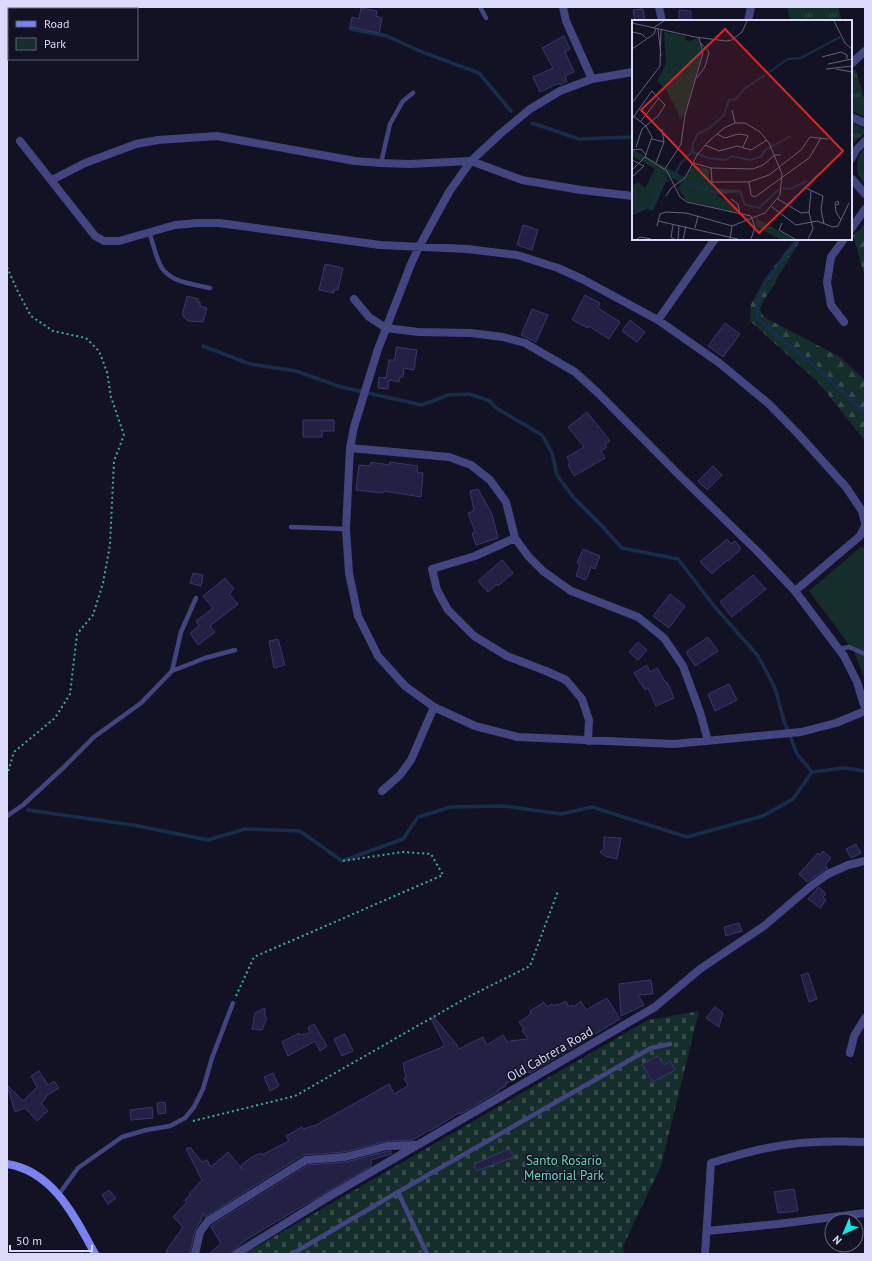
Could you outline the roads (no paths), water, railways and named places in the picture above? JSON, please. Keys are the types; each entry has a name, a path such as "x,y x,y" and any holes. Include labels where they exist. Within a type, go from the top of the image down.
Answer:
{"main road":[{"path":"7,1164 16,1165 34,1174 59,1194 73,1213 95,1254"}],"street":[{"path":"563,7 566,21 592,79"},
{"path":"659,7 662,20"},
{"path":"748,20 751,7"},
{"path":"852,63 865,51"},
{"path":"632,72 592,79 560,91 530,109 471,161 449,192 419,247 386,328 354,427 350,448 346,529 348,573 358,616 378,656 405,686 434,707 475,726 518,737 674,744 801,732 836,723 865,711"},
{"path":"852,117 865,123"},
{"path":"52,180 85,163 136,144 158,140 217,136 355,161 410,164 471,161 522,180 581,190 632,196"},
{"path":"20,141 95,236 104,241 119,241 175,225 219,223 380,245 474,250 517,255 558,268 582,279 658,320 718,362 769,404 846,487 862,511 865,523"},
{"path":"852,157 856,150 865,141"},
{"path":"852,179 865,194"},
{"path":"852,228 865,209"},
{"path":"658,320 714,240"},
{"path":"843,240 831,258 827,282 831,305 844,322"},
{"path":"354,300 369,317 386,328 418,332 471,333 503,337 525,343 575,372 759,553 795,591 844,656 857,682 865,708"},
{"path":"350,448 449,457 471,465 490,480 506,502 515,538 528,556 543,571 572,591 638,617 664,638 683,666 700,712 708,741"},
{"path":"795,591 860,536 865,526"},
{"path":"515,538 475,556 432,568 437,590 448,610 474,636 507,656 566,680 582,699 589,720 588,741"},
{"path":"382,791 400,775 411,760 434,707"},
{"name":"Old Cabrera Road","path":"236,1254 416,1145 655,1007 700,969 764,926 822,878 848,865 865,861"},
{"path":"850,1053 854,1036 865,1018"},
{"path":"705,1254 712,1163 774,1146 806,1142 865,1142"},
{"path":"195,1254 200,1232 208,1221 306,1160 345,1157 387,1146 416,1145"},
{"path":"707,1231 865,1213"}],"lane":[{"path":"480,7 486,18"},
{"path":"381,163 390,124 403,101 413,93"},
{"path":"149,232 161,267 169,276 180,282 210,288"},
{"path":"290,527 346,529"},
{"path":"172,670 181,632 196,598"},
{"path":"839,649 849,647 865,654"},
{"path":"7,816 28,800 94,737 141,703 172,670 205,658 235,650"},
{"path":"59,1194 78,1168 122,1137 146,1130 170,1126 186,1118 194,1107 203,1088 212,1058 233,1003"},
{"path":"292,1254 651,1048 670,1044"},
{"path":"398,1192 427,1254"}],"waterway":[{"path":"350,29 387,36 422,52 479,73 511,111"},
{"path":"532,123 579,139 632,137"},
{"path":"797,240 765,283 758,301 757,319 814,365 865,413"},
{"path":"203,346 250,364 296,371 341,387 422,405 448,395 469,394 490,401 496,408 542,435 552,453 557,475 573,497 622,548 678,559 715,607 758,656 775,688 784,721 797,754 812,772"},
{"path":"28,810 133,825 208,840 245,829 300,831 342,861 403,839 418,817 451,807 505,806 561,814 592,807 687,837 763,816 793,799 812,772 844,768 865,771"}],"park label":[{"name":"Santo Rosario Memorial Park","path":"564,1168"}]}
